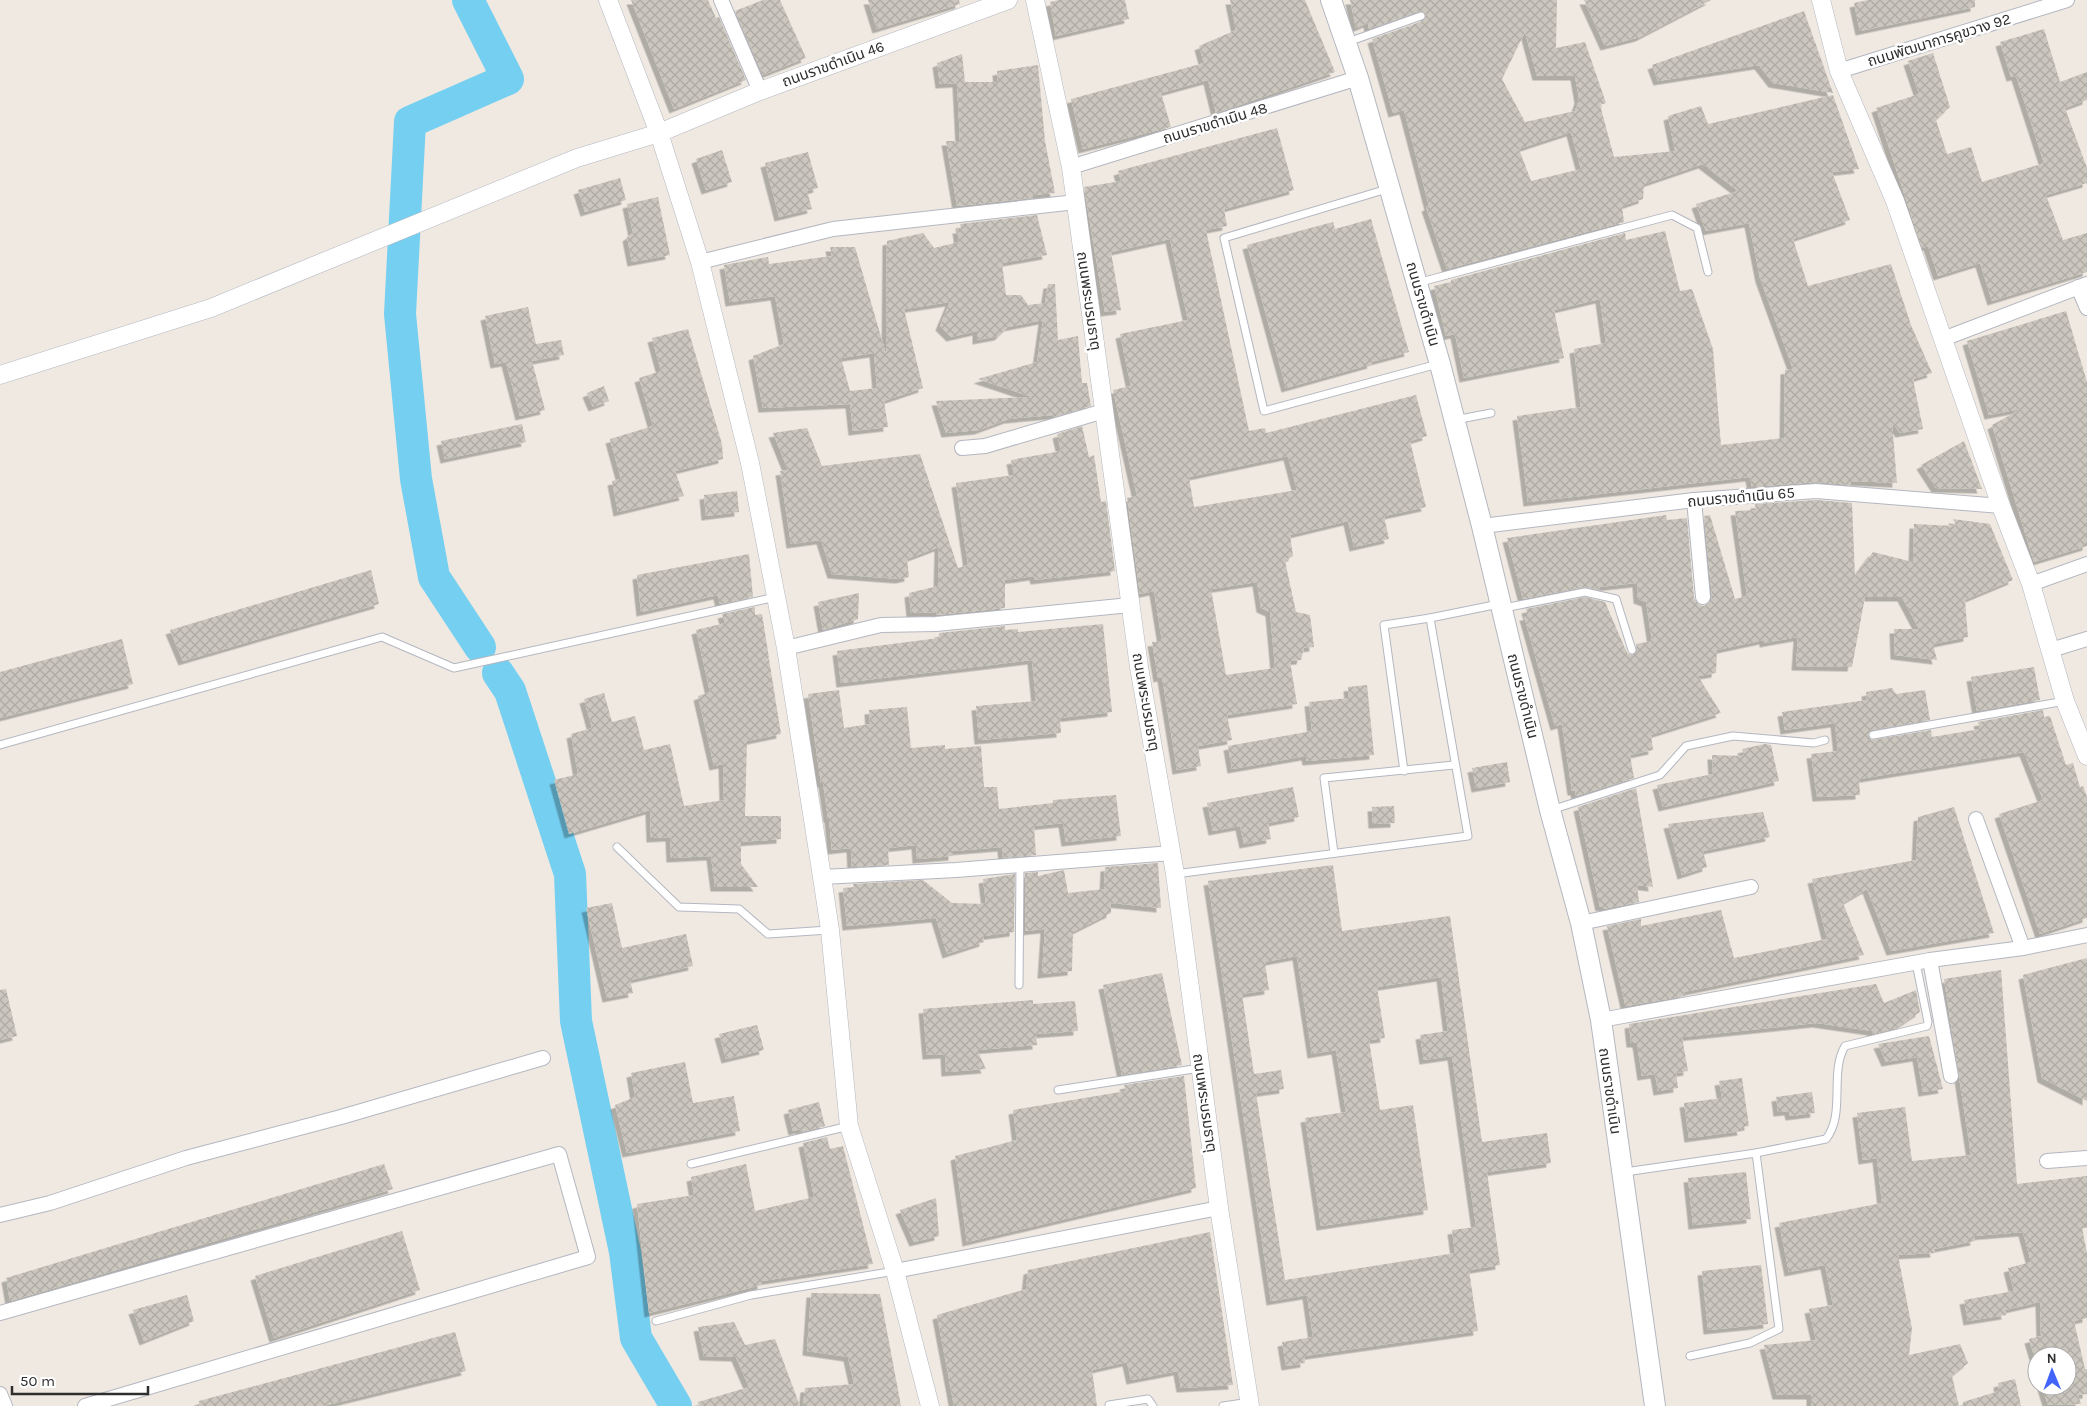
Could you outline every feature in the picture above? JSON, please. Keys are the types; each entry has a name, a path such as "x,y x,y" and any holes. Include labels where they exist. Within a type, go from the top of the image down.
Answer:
{"main road":[{"name":"ถนนราขดำเนิน","path":"1331,0 1358,78 1440,364 1482,526 1550,810 1581,923 1601,1020 1655,1406"}],"street":[{"path":"608,0 659,133 700,262 750,463 786,648 830,930 849,1126 895,1271 930,1406"},
{"path":"721,0 760,91"},
{"name":"ถนนราขดำเนิน 46","path":"0,375 211,308 577,158 659,133 760,91 1008,0"},
{"name":"ถนนพระบรมธาตุ","path":"1035,0 1071,167 1130,606 1172,853 1219,1208 1250,1404"},
{"path":"1821,0 1839,71 1895,201 2001,506 2031,584 2066,701 2087,756"},
{"name":"ถนนพัฒนาการคูขวาง 92","path":"1839,71 2067,0"},
{"name":"ถนนราขดำเนิน 48","path":"1071,167 1358,78"},
{"path":"700,262 833,229 1076,202"},
{"path":"1943,339 2083,286 2087,308"},
{"path":"962,448 985,446 1104,412"},
{"name":"ถนนราขดำเนิน 65","path":"1482,526 1694,500 1816,491 2001,506"},
{"path":"1694,500 1703,597"},
{"path":"2031,584 2087,564"},
{"path":"786,648 881,624 936,624 1130,606"},
{"path":"2050,650 2087,639"},
{"path":"1976,819 2023,948"},
{"path":"822,877 1172,853"},
{"path":"1581,923 1751,887"},
{"path":"1601,1020 1923,962 2023,948 2087,936"},
{"path":"1923,962 1951,1076"},
{"path":"0,1215 50,1203 186,1158 341,1117 542,1058"},
{"path":"0,1313 559,1154 588,1257 85,1406"},
{"path":"2047,1161 2087,1158"},
{"path":"895,1271 1219,1208"},
{"path":"0,1394 5,1406"}],"lane":[{"path":"1346,43 1421,16"},
{"path":"1390,189 1224,238 1264,411 1440,364"},
{"path":"1417,283 1672,215 1697,228 1708,272"},
{"path":"1454,420 1490,413"},
{"path":"1404,771 1384,625 1584,592 1616,599 1632,650"},
{"path":"0,745 382,636 454,668 776,597"},
{"path":"1175,874 1468,836 1454,765 1430,618"},
{"path":"1873,735 2066,701"},
{"path":"1550,810 1660,775 1686,746 1732,736 1814,743 1825,740"},
{"path":"1334,853 1324,778 1454,765"},
{"path":"617,847 679,907 739,909 768,934 830,930"},
{"path":"1019,985 1020,864"},
{"path":"1622,1172 1756,1153 1826,1139 1831,1133 1836,1105 1839,1057 1845,1046 1927,1026 1923,962"},
{"path":"1058,1090 1200,1068"},
{"path":"691,1164 849,1126"},
{"path":"1690,1356 1750,1343 1779,1329 1756,1153"},
{"path":"656,1321 751,1296 895,1271"},
{"path":"1110,1405 1148,1399 1153,1406"},
{"path":"1223,1406 1250,1404"}],"building":[{"path":"631,0 708,0 716,18 719,17 746,80 674,109"},
{"path":"763,0 780,0 806,58 763,75 735,11"},
{"path":"868,0 959,0 960,4 877,29"},
{"path":"1059,0 1125,0 1129,19 1056,36 1050,2"},
{"path":"1230,0 1305,0 1335,72 1216,113 1208,80 1161,93 1171,127 1083,149 1071,99 1204,63 1199,46 1236,30"},
{"path":"1350,0 1557,0 1556,48 1585,42 1606,103 1600,105 1614,157 1675,151 1668,116 1701,106 1708,124 1833,95 1859,169 1832,172 1850,220 1793,239 1808,286 1891,264 1911,325 1932,373 1913,379 1923,429 1900,433 1892,422 1897,483 1851,481 1851,485 1816,482 1752,487 1750,477 1528,502 1517,416 1581,407 1574,349 1606,343 1600,299 1554,310 1564,358 1464,378 1455,334 1446,336 1434,286 1625,233 1626,240 1665,231 1680,291 1692,289 1713,349 1721,445 1784,438 1785,370 1793,369 1760,278 1749,223 1706,231 1696,204 1738,191 1703,164 1644,184 1643,199 1622,206 1624,222 1447,269 1426,207 1429,206 1404,110 1393,113 1372,39 1423,21 1426,14 1420,11 1369,29 1368,23 1356,28","holes":["1525,32 1537,76 1575,76 1579,99 1575,111 1525,122 1502,79","1571,132 1581,169 1531,181 1519,149"]},
{"path":"1584,0 1711,0 1640,37 1605,46"},
{"path":"1868,0 1975,0 1975,7 1860,31 1854,3"},
{"path":"1804,11 1833,93 1773,83 1759,65 1658,81 1652,65"},
{"path":"2044,29 2060,82 2087,72 2087,100 2065,108 2087,168 2087,183 2046,195 2063,240 2087,233 2087,272 1992,301 1980,263 1938,276 1928,246 1922,248 1876,108 1919,94 1908,61 1933,53 1950,107 1936,120 1947,154 1971,147 1982,182 2044,163 2016,76 2011,77 2000,42"},
{"path":"962,54 965,82 998,82 997,71 1038,65 1045,141 1055,193 1032,195 1033,198 957,206 946,141 960,141 957,83 940,84 937,63"},
{"path":"1277,128 1294,190 1224,209 1227,226 1206,230 1249,431 1265,428 1266,433 1416,395 1427,436 1410,441 1426,507 1384,516 1389,539 1354,547 1348,521 1290,535 1293,556 1285,561 1296,612 1310,615 1314,647 1304,648 1301,660 1290,661 1297,704 1227,715 1232,740 1198,746 1201,766 1177,770 1162,677 1158,678 1152,642 1162,641 1154,591 1140,594 1127,498 1137,496 1113,390 1131,386 1120,334 1188,320 1170,239 1111,252 1121,310 1105,312 1084,187 1121,181 1118,171","holes":["1288,456 1297,490 1194,507 1189,477","1257,582 1261,608 1270,612 1275,668 1226,675 1211,589"]},
{"path":"722,150 732,182 706,190 696,159"},
{"path":"808,152 818,188 807,191 812,209 779,217 765,163"},
{"path":"620,178 626,200 585,212 578,190"},
{"path":"658,197 670,255 632,262 627,237 633,233 627,204"},
{"path":"1037,215 1047,255 1002,263 1006,295 1021,295 1028,305 1045,303 1048,284 1055,284 1058,340 1078,336 1082,383 1087,383 1091,406 1054,417 1053,415 1009,419 979,430 946,433 936,401 1032,397 978,379 1037,362 1043,320 1008,327 999,336 977,340 977,331 951,337 940,326 950,302 904,309 923,388 884,401 888,427 853,431 850,404 763,408 753,356 784,344 775,296 730,302 724,265 768,257 769,264 832,256 830,247 855,247 886,354 887,241 923,233 934,248 959,242 957,229 961,229 960,224","holes":["874,353 877,388 850,391 841,358"]},
{"path":"1371,219 1409,352 1286,388 1247,245 1333,222 1335,229"},
{"path":"528,307 536,344 561,340 564,355 532,361 545,410 520,416 506,362 495,364 485,316"},
{"path":"2066,311 2087,382 2087,546 2034,562 1992,425 2021,409 1989,415 1967,341"},
{"path":"688,329 722,444 723,459 675,471 684,496 618,512 612,481 621,479 610,439 653,426 639,378 661,371 652,338"},
{"path":"604,386 609,401 593,407 587,393"},
{"path":"522,424 526,442 445,459 441,441"},
{"path":"1082,426 1089,457 1094,455 1101,502 1106,501 1115,571 1035,580 1034,576 1005,580 1005,608 937,615 936,612 911,613 909,593 938,586 939,547 907,559 909,577 900,579 832,574 821,540 791,544 780,471 788,470 773,433 807,428 822,466 920,454 958,568 968,565 956,483 1014,475 1011,460 1061,451 1057,434"},
{"path":"1964,441 1982,489 1936,488 1921,465"},
{"path":"737,491 739,512 706,516 704,495"},
{"path":"1816,500 1852,503 1855,576 1873,552 1913,562 1914,524 1956,526 1953,519 1990,524 2013,580 1965,600 1968,637 1933,644 1937,660 1895,655 1894,629 1919,629 1902,597 1865,597 1852,667 1796,666 1798,637 1764,643 1764,640 1717,650 1716,673 1698,676 1721,713 1651,735 1653,750 1630,755 1634,778 1576,796 1575,791 1572,791 1562,724 1555,726 1524,616 1528,616 1526,609 1585,597 1605,602 1628,654 1633,655 1637,652 1636,644 1652,641 1646,602 1638,599 1637,583 1599,587 1600,590 1584,587 1523,599 1507,538 1666,515 1667,520 1687,518 1694,598 1699,605 1704,606 1711,601 1712,596 1704,516 1710,515 1735,599 1747,596 1735,511 1756,510 1755,504"},
{"path":"749,554 753,597 720,604 718,595 641,612 637,575"},
{"path":"371,570 379,604 183,661 170,630"},
{"path":"859,593 858,619 823,630 818,602"},
{"path":"755,607 755,615 762,614 769,658 766,660 769,659 781,734 747,741 745,816 781,816 781,839 741,842 741,864 758,887 715,887 711,856 671,858 670,837 651,838 650,810 569,834 554,780 578,774 571,734 592,728 584,699 604,693 612,722 635,716 644,750 670,744 684,806 724,800 723,764 714,766 698,696 710,692 696,630 725,623 722,614"},
{"path":"1103,624 1112,712 1060,718 1061,733 979,740 976,706 1036,701 1032,660 841,683 837,651 939,638 939,633 1005,626 1005,630 1018,629 1018,632"},
{"path":"122,639 133,684 0,718 0,672"},
{"path":"2034,667 2040,700 1977,711 1971,677"},
{"path":"1367,685 1374,755 1307,761 1306,756 1232,769 1228,746 1312,731 1309,702 1349,698 1348,687"},
{"path":"1892,688 1896,694 1925,690 1930,720 1872,730 1868,734 1871,740 1931,730 1932,737 1980,729 1978,722 2043,710 2044,717 2050,716 2066,765 2073,763 2080,787 2083,786 2087,797 2087,918 2040,934 1999,814 2043,800 2024,752 1859,779 1860,795 1817,797 1811,754 1838,751 1835,723 1785,730 1782,712 1867,700 1866,692"},
{"path":"839,690 844,728 870,724 869,710 907,707 911,748 945,745 945,749 981,746 984,787 997,787 999,809 1053,803 1053,800 1116,795 1121,836 1066,842 1063,823 1034,826 1036,855 1003,858 1002,847 953,851 953,856 917,859 916,845 888,848 889,865 852,867 851,848 832,850 829,818 823,783 821,783 808,694"},
{"path":"1765,744 1771,745 1779,781 1663,807 1657,785 1713,774 1712,755 1744,756 1742,749"},
{"path":"1507,762 1510,782 1476,788 1472,768"},
{"path":"1293,787 1299,817 1268,823 1271,839 1244,844 1240,826 1213,831 1207,803"},
{"path":"1636,788 1653,887 1637,885 1639,902 1603,909 1603,906 1600,907 1578,807"},
{"path":"1394,806 1395,823 1373,824 1372,807"},
{"path":"1954,807 1994,933 1891,951 1867,889 1843,903 1864,955 1684,992 1685,996 1626,1006 1607,926 1641,919 1641,926 1721,910 1734,958 1827,939 1812,879 1916,860 1918,817"},
{"path":"1763,812 1770,837 1703,851 1707,867 1682,875 1668,824"},
{"path":"1158,863 1161,908 1111,903 1111,913 1073,932 1072,971 1042,974 1045,929 1025,931 1025,873 1038,872 1038,876 1064,870 1068,893 1104,889 1105,867"},
{"path":"1333,865 1342,931 1450,916 1482,1142 1547,1133 1551,1163 1487,1172 1500,1265 1469,1270 1478,1331 1304,1356 1305,1363 1286,1366 1282,1342 1313,1337 1307,1295 1271,1301 1208,881","holes":["1297,956 1312,1054 1336,1050 1346,1112 1305,1118 1321,1226 1428,1210 1413,1105 1380,1110 1369,1040 1385,1038 1377,987 1441,977 1448,1031 1420,1035 1424,1060 1452,1056 1476,1227 1452,1230 1455,1253 1285,1280 1256,1093 1284,1089 1281,1070 1254,1074 1242,994 1269,990 1265,962"]},
{"path":"1015,874 1014,932 983,936 984,942 947,954 936,918 847,926 843,888 854,887 853,884 923,880 952,903 986,904 983,879"},
{"path":"612,903 622,948 686,934 693,966 630,980 633,993 607,998 586,908"},
{"path":"2087,958 2087,1101 2042,1078 2023,975"},
{"path":"2001,970 2017,1184 2087,1176 2087,1228 2082,1228 2087,1253 2087,1318 2074,1321 2085,1369 2087,1369 2087,1394 2078,1395 2081,1404 2048,1405 2045,1396 2077,1396 2077,1346 2031,1346 2029,1339 2041,1336 2040,1302 2005,1310 2006,1315 1968,1321 1964,1300 2014,1291 2008,1268 2031,1262 2023,1232 1974,1236 1975,1241 1934,1249 1935,1253 1898,1255 1912,1328 1909,1355 1960,1344 1968,1363 1952,1376 1959,1406 1811,1406 1811,1395 1777,1395 1764,1345 1816,1340 1809,1309 1833,1305 1825,1265 1789,1272 1779,1223 1882,1203 1877,1158 1863,1160 1857,1113 1905,1107 1912,1161 1971,1155 1944,979"},
{"path":"1162,973 1182,1065 1122,1075 1103,985"},
{"path":"1876,984 1884,1003 1916,990 1920,1012 1896,1028 1873,1034 1872,1031 1817,1023 1682,1037 1688,1071 1676,1073 1678,1088 1658,1091 1655,1074 1642,1076 1637,1043 1631,1043 1629,1024"},
{"path":"6,989 17,1036 0,1040 0,990"},
{"path":"1033,1000 1033,1004 1075,1001 1078,1031 1036,1034 1037,1045 977,1050 986,1069 946,1072 945,1054 927,1055 923,1009"},
{"path":"757,1025 764,1050 726,1059 719,1034"},
{"path":"1929,1036 1943,1089 1923,1092 1917,1057 1886,1062 1878,1044"},
{"path":"685,1062 693,1103 734,1096 740,1131 627,1153 615,1105 635,1097 631,1073"},
{"path":"1184,1076 1196,1188 967,1242 955,1156 1017,1140 1013,1110 1126,1091 1124,1085"},
{"path":"1742,1078 1749,1126 1741,1127 1742,1131 1689,1138 1684,1103 1722,1098 1719,1081"},
{"path":"1812,1092 1815,1113 1790,1116 1789,1111 1778,1112 1776,1097"},
{"path":"819,1102 825,1126 801,1132 800,1129 793,1131 788,1110"},
{"path":"827,1137 830,1149 843,1146 873,1264 762,1281 762,1285 649,1313 637,1204 694,1195 691,1177 746,1164 755,1211 814,1197 803,1143"},
{"path":"384,1164 393,1189 10,1301 6,1278"},
{"path":"1746,1172 1751,1219 1693,1225 1688,1178"},
{"path":"936,1198 939,1236 914,1242 900,1210"},
{"path":"402,1231 420,1290 274,1338 255,1276"},
{"path":"1210,1232 1233,1385 1181,1388 1178,1371 1131,1380 1127,1362 1092,1370 1097,1406 954,1406 937,1315 1026,1289 1028,1270"},
{"path":"1761,1265 1768,1324 1708,1330 1702,1271"},
{"path":"811,1293 880,1294 901,1406 803,1406 805,1388 854,1384 848,1357 807,1351"},
{"path":"187,1295 194,1321 144,1341 133,1310"},
{"path":"734,1322 745,1345 775,1339 800,1406 699,1406 698,1402 749,1387 736,1357 704,1356 698,1327"},
{"path":"455,1332 466,1371 323,1406 199,1406 199,1401"},
{"path":"2015,1379 2021,1406 1963,1406 1963,1402 1999,1391 1998,1383"}],"waterway":[{"path":"468,0 508,79 410,122 400,314 416,479 434,577 480,647"},
{"path":"498,673 510,691 570,874 576,1021 625,1252 636,1338 676,1406"}]}
